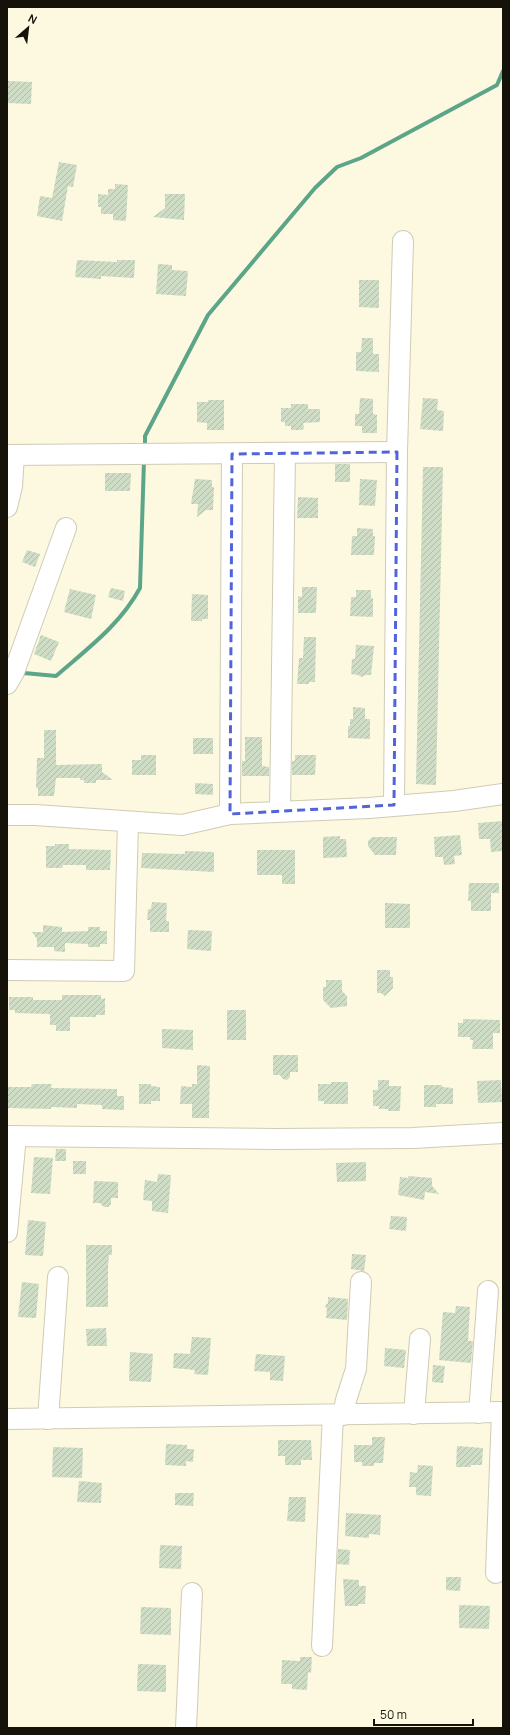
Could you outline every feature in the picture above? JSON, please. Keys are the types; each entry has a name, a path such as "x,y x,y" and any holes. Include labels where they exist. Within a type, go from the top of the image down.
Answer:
{"street":[{"path":"394,805 397,452 403,241"},
{"path":"7,507 12,486 11,455 397,452"},
{"path":"280,811 285,453"},
{"path":"230,814 232,454"},
{"path":"7,684 14,672 66,528"},
{"path":"7,815 35,815 182,826 230,814 454,801 503,794"},
{"path":"7,970 124,971 128,823"},
{"path":"7,1232 11,1136 274,1139 413,1138 503,1133"},
{"path":"48,1418 58,1278"},
{"path":"322,1646 338,1415 346,1400 356,1370 361,1282"},
{"path":"479,1413 488,1291"},
{"path":"414,1414 420,1339"},
{"path":"7,1419 502,1412 496,1573"},
{"path":"186,1728 192,1593"}],"highlighted area":[{"path":"397,452 394,805 230,814 232,454"}],"building":[{"path":"7,81 32,82 31,104 7,103"},
{"path":"59,162 77,165 73,187 68,186 62,221 37,216 40,196 52,198"},
{"path":"115,184 128,185 126,221 113,220 113,214 101,214 101,207 98,207 98,194 108,195 108,189 115,189"},
{"path":"165,194 185,194 184,220 153,217 165,208"},
{"path":"77,260 117,262 117,260 135,260 134,278 101,276 101,279 75,277"},
{"path":"158,264 172,265 172,270 188,271 186,296 156,294"},
{"path":"359,280 379,280 379,308 359,307"},
{"path":"362,338 373,338 373,354 379,354 379,372 356,371 356,352 361,352"},
{"path":"360,398 373,399 373,414 377,415 377,433 362,433 362,426 355,426 355,414 359,414"},
{"path":"423,398 438,399 437,410 444,411 443,431 420,429"},
{"path":"208,400 224,400 224,430 207,430 207,423 197,422 197,402 208,402"},
{"path":"291,404 308,404 308,409 320,409 320,422 303,423 304,428 302,430 291,430 291,426 285,426 285,422 281,422 281,408 291,408"},
{"path":"335,464 350,464 350,482 335,482"},
{"path":"423,467 443,467 436,785 416,784"},
{"path":"105,473 131,473 130,491 105,491"},
{"path":"195,479 212,480 212,487 214,487 213,510 206,510 197,517 198,504 191,504"},
{"path":"360,479 377,480 375,506 359,505"},
{"path":"298,497 318,498 318,518 297,518"},
{"path":"357,528 373,529 373,536 375,536 374,555 351,555 352,536 357,536"},
{"path":"27,550 40,554 35,567 22,562"},
{"path":"302,587 317,587 316,613 298,613 298,596 302,597"},
{"path":"111,588 125,591 123,601 108,597"},
{"path":"70,589 96,595 91,619 64,612"},
{"path":"356,590 371,590 371,598 373,598 373,617 350,616 351,597 356,597"},
{"path":"192,594 208,595 208,619 202,619 202,621 191,621"},
{"path":"41,635 59,642 51,661 34,654"},
{"path":"304,637 316,637 315,682 309,682 309,684 297,684 299,658 303,658"},
{"path":"356,645 374,646 371,675 365,675 362,677 351,674 352,659 355,659"},
{"path":"353,707 365,708 365,719 370,719 370,739 348,738 348,726 350,726 350,719 353,719"},
{"path":"44,730 56,730 56,765 102,764 102,772 113,780 96,780 96,783 84,783 84,780 80,780 80,778 56,778 54,796 38,796 38,788 36,788 37,758 44,758"},
{"path":"245,737 262,737 262,766 269,767 269,776 242,776 242,761 245,761"},
{"path":"193,738 213,738 213,754 193,754"},
{"path":"141,755 156,755 156,775 132,775 132,760 141,760"},
{"path":"295,755 316,755 315,775 292,775 292,761 295,761"},
{"path":"195,783 213,784 213,795 195,794"},
{"path":"503,821 503,851 491,852 490,839 479,839 478,823"},
{"path":"460,835 462,855 454,856 455,864 444,865 443,857 435,857 434,837"},
{"path":"340,836 340,839 346,839 347,857 323,858 323,837"},
{"path":"372,837 397,837 396,855 375,855 368,846 368,841"},
{"path":"55,844 69,844 69,849 111,850 110,870 86,870 86,865 63,865 62,868 46,868 46,846 55,846"},
{"path":"257,850 295,850 295,884 282,884 282,875 257,875"},
{"path":"185,851 214,852 214,872 141,868 142,853 185,854"},
{"path":"469,883 499,883 499,893 491,893 491,911 471,911 471,901 468,901"},
{"path":"152,902 167,903 166,921 169,921 169,932 150,932 150,920 147,920 148,909 151,909"},
{"path":"385,903 410,904 410,928 385,928"},
{"path":"43,925 62,927 62,932 88,931 88,927 100,927 100,931 107,931 107,944 100,944 100,947 88,947 88,944 65,943 65,952 54,951 54,947 37,947 37,939 32,932 43,932"},
{"path":"188,930 212,931 211,951 187,949"},
{"path":"377,970 390,970 390,977 393,977 393,988 385,996 381,993 377,993"},
{"path":"326,980 342,980 342,991 347,996 347,1006 331,1008 323,1000 323,987 326,987"},
{"path":"62,995 101,995 101,999 105,998 105,1015 96,1015 96,1017 70,1017 70,1031 56,1031 56,1025 50,1025 50,1014 15,1013 15,1010 9,1010 9,997 33,997 33,1000 62,1000"},
{"path":"227,1010 246,1010 246,1040 227,1040"},
{"path":"463,1019 500,1020 500,1033 493,1033 493,1049 472,1049 473,1040 470,1040 470,1037 458,1037 458,1023 463,1023"},
{"path":"162,1029 193,1030 193,1050 162,1048"},
{"path":"273,1055 298,1055 298,1072 290,1072 290,1077 287,1080 283,1079 280,1075 273,1075"},
{"path":"197,1065 210,1066 209,1118 192,1118 192,1104 180,1104 181,1086 192,1087 192,1084 197,1084"},
{"path":"378,1080 389,1080 389,1086 401,1086 400,1111 388,1111 388,1109 379,1109 379,1106 373,1106 373,1090 378,1090"},
{"path":"501,1080 502,1102 478,1103 477,1081"},
{"path":"331,1082 348,1082 348,1104 324,1104 324,1101 318,1101 318,1084 331,1084"},
{"path":"32,1084 52,1084 51,1088 117,1089 117,1096 124,1096 124,1110 102,1109 102,1105 77,1104 77,1108 7,1108 7,1087 31,1087"},
{"path":"139,1084 151,1084 151,1086 160,1087 160,1101 151,1101 151,1104 139,1104"},
{"path":"424,1085 442,1085 442,1087 453,1088 453,1104 436,1104 436,1107 424,1107"},
{"path":"56,1149 66,1149 66,1161 55,1161"},
{"path":"34,1157 53,1158 50,1194 31,1193"},
{"path":"73,1161 86,1161 86,1174 73,1174"},
{"path":"366,1162 366,1181 337,1182 336,1163"},
{"path":"158,1174 171,1175 168,1213 152,1211 152,1201 143,1200 145,1180 157,1182"},
{"path":"408,1176 432,1178 432,1186 439,1194 425,1192 424,1200 398,1195 400,1177 408,1178"},
{"path":"94,1181 118,1182 118,1198 111,1198 111,1204 108,1207 104,1207 100,1203 93,1203"},
{"path":"391,1216 407,1217 406,1231 389,1229"},
{"path":"28,1220 46,1222 43,1256 25,1255"},
{"path":"86,1245 112,1245 112,1255 109,1255 108,1267 108,1307 86,1307"},
{"path":"352,1254 366,1255 364,1271 351,1269"},
{"path":"22,1282 39,1284 36,1318 18,1317"},
{"path":"328,1297 348,1299 347,1320 326,1318 327,1309 325,1306 328,1303"},
{"path":"456,1306 470,1307 468,1341 473,1341 471,1363 439,1360 443,1312 455,1313"},
{"path":"106,1328 107,1346 87,1346 86,1329"},
{"path":"192,1337 211,1338 208,1375 194,1374 195,1370 173,1368 174,1353 190,1354"},
{"path":"385,1348 406,1350 404,1368 384,1366"},
{"path":"130,1352 153,1354 151,1382 129,1381"},
{"path":"256,1354 285,1356 283,1381 270,1380 270,1372 254,1371"},
{"path":"433,1365 445,1366 443,1383 432,1382"},
{"path":"372,1437 385,1437 383,1463 374,1463 374,1466 362,1466 362,1462 354,1462 354,1445 372,1445"},
{"path":"278,1440 311,1440 312,1460 301,1460 301,1465 285,1465 285,1456 278,1456"},
{"path":"166,1444 187,1445 187,1449 194,1449 193,1462 186,1461 186,1466 165,1465"},
{"path":"457,1446 483,1448 482,1465 456,1467"},
{"path":"53,1447 83,1448 82,1478 52,1477"},
{"path":"418,1465 433,1466 431,1496 416,1495 416,1487 409,1487 410,1472 417,1473"},
{"path":"79,1481 102,1483 101,1503 77,1502"},
{"path":"175,1493 194,1493 193,1506 175,1505"},
{"path":"289,1497 306,1497 305,1522 287,1521"},
{"path":"346,1513 381,1515 380,1535 369,1534 369,1538 345,1536"},
{"path":"160,1545 182,1546 181,1569 159,1568"},
{"path":"338,1549 350,1550 349,1565 337,1564"},
{"path":"446,1577 461,1577 460,1591 446,1590"},
{"path":"343,1579 359,1580 359,1586 366,1586 365,1604 358,1604 358,1606 345,1606"},
{"path":"459,1605 490,1606 489,1629 459,1628"},
{"path":"141,1607 171,1608 171,1635 140,1634"},
{"path":"300,1657 312,1657 311,1673 308,1672 307,1690 292,1689 292,1684 281,1684 282,1660 300,1661"},
{"path":"138,1664 166,1665 166,1692 137,1691"}],"waterway":[{"path":"145,447 145,436 208,315 315,188 337,167 361,158 497,85 503,71"},
{"path":"21,676 24,673 56,676 113,625 123,614 140,588 144,460"}]}
